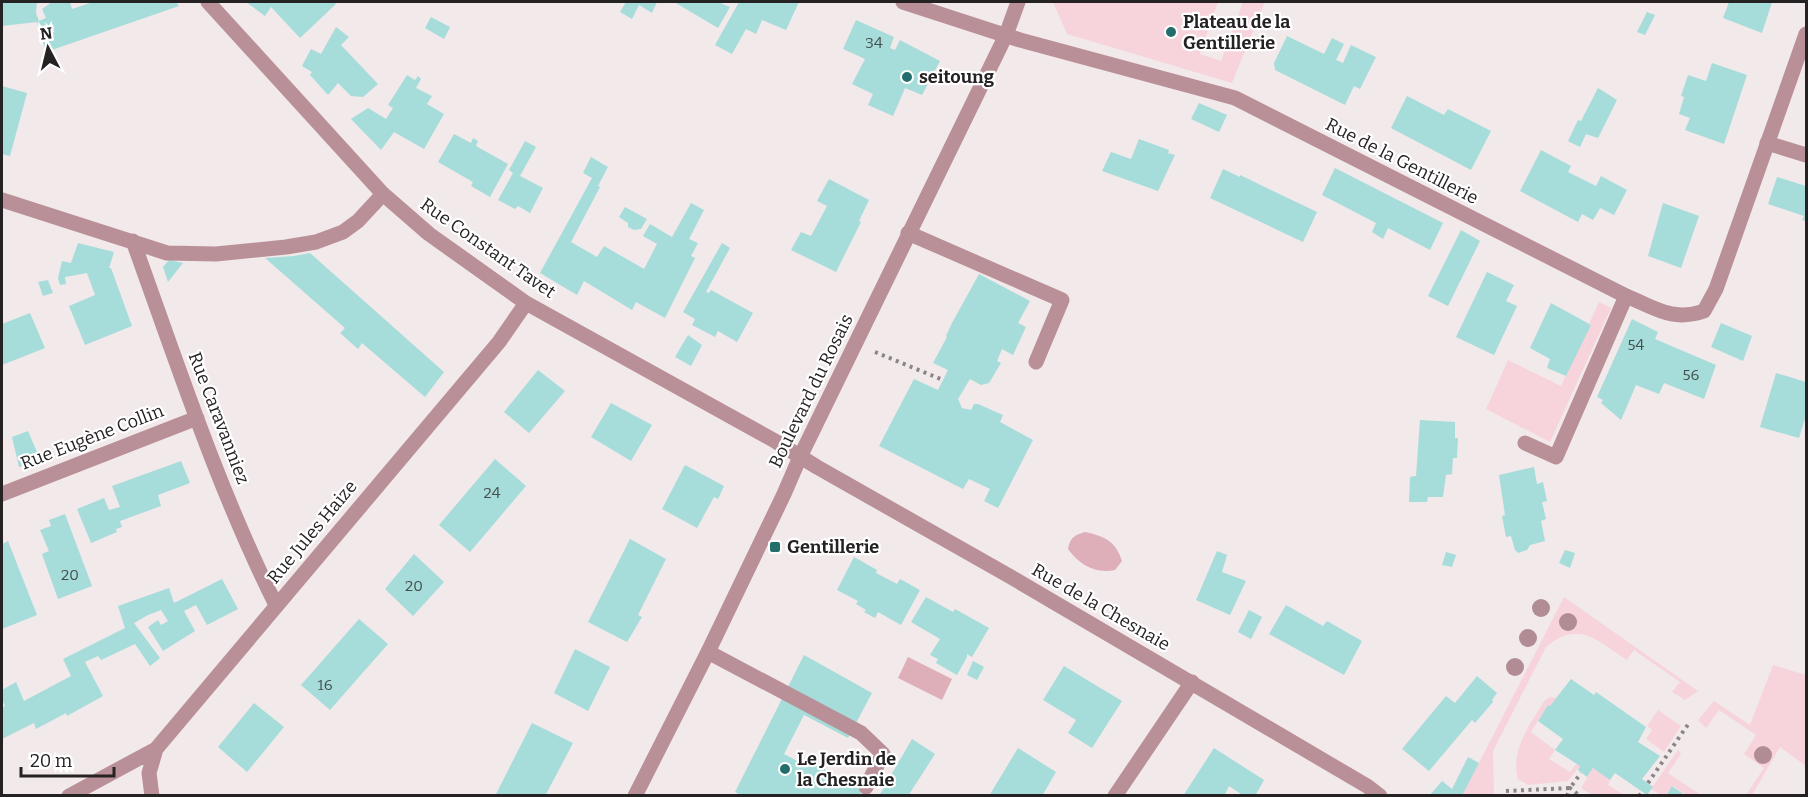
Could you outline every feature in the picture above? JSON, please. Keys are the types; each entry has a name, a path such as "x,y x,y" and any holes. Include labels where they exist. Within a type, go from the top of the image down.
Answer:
{"street":[{"name":"Rue Constant Tavet","path":"208,2 383,194 429,234 526,303 800,457"},
{"name":"Rue de la Gentillerie","path":"903,2 1006,35 1235,98 1626,296 1675,316 1690,316 1704,311 1716,289 1806,34"},
{"name":"Boulevard du Rosais","path":"635,795 708,652 908,233 1006,35 1018,2"},
{"path":"1767,143 1806,155"},
{"path":"2,200 167,253 216,254 316,242 343,232 358,221 383,194"},
{"path":"908,233 1062,300 1036,362"},
{"name":"Rue Caravanniez","path":"133,241 197,418 253,560 276,605"},
{"path":"1525,443 1556,457 1626,296"},
{"name":"Rue Jules Haize","path":"152,795 149,772 156,749 499,342 526,303"},
{"name":"Rue Eugène Collin","path":"2,494 197,418"},
{"name":"Rue de la Chesnaie","path":"800,457 1192,682 1380,795"},
{"path":"708,652 861,733 883,754 867,787"},
{"path":"1115,795 1192,682"},
{"path":"69,795 156,749"}],"path":[{"path":"855,344 943,380"},
{"path":"1648,783 1689,723"},
{"path":"1567,795 1581,773"},
{"path":"1506,791 1570,788 1580,795"}],"shaded area":[{"path":"1053,2 1218,2 1200,54 1221,61 1243,2 1265,2 1232,83 1067,34"},
{"path":"1599,302 1611,308 1550,442 1486,409 1508,360 1561,386"},
{"path":"1085,532 1098,535 1113,544 1122,561 1115,570 1101,571 1088,567 1072,555 1068,549 1071,540"},
{"path":"1564,597 1698,691 1685,700 1672,692 1680,682 1634,650 1627,660 1588,636 1578,634 1557,639 1546,647 1493,751 1494,795 1462,796"},
{"path":"908,657 952,679 942,700 898,678"},
{"path":"1773,665 1806,675 1806,766 1780,747 1752,795 1746,795 1764,768 1744,754 1756,735 1719,710 1706,728 1698,720 1714,701 1750,725"},
{"path":"1550,697 1556,698 1550,706 1548,705 1531,732 1555,750 1549,759 1570,772 1577,763 1580,766 1568,781 1528,785 1518,779 1516,768 1519,748 1544,701"},
{"path":"1658,710 1681,726 1664,752 1646,739 1652,730 1647,726"},
{"path":"1678,750 1681,754 1668,773 1701,795 1686,795 1673,786 1666,795 1661,795 1651,789"},
{"path":"1593,768 1610,780 1608,785 1624,795 1592,795 1581,788"}],"building":[{"path":"2,2 37,2 36,13 39,21 46,18 42,9 52,2 70,2 72,9 93,2 176,2 179,6 46,52 37,22 2,26"},
{"path":"246,2 334,2 336,4 300,38 271,7 265,16"},
{"path":"626,2 657,2 652,13 639,5 632,19 620,12"},
{"path":"674,2 718,2 730,7 718,28"},
{"path":"739,2 799,2 786,30 762,20 756,34 746,29 732,54 715,45"},
{"path":"1729,2 1772,2 1762,33 1723,18"},
{"path":"1647,12 1655,15 1645,35 1637,32"},
{"path":"431,17 450,27 444,39 425,28"},
{"path":"856,20 894,37 890,48 895,50 900,40 940,61 922,95 905,88 893,116 868,105 873,94 852,84 865,59 843,49"},
{"path":"336,27 349,37 341,45 378,84 363,97 351,96 338,83 328,95 310,75 312,72 302,66 311,49 321,54"},
{"path":"1287,36 1324,54 1332,38 1344,44 1336,60 1343,63 1351,45 1376,57 1360,89 1354,86 1345,105 1275,70 1274,63"},
{"path":"1712,63 1747,75 1724,144 1685,130 1690,118 1679,114 1684,97 1681,96 1688,75 1706,81"},
{"path":"407,75 415,80 418,76 421,79 416,88 432,96 427,104 444,114 424,149 394,132 381,150 351,119 368,108 386,119 393,108 388,105"},
{"path":"2,86 27,93 10,156 2,154"},
{"path":"1598,88 1617,100 1598,138 1586,134 1580,147 1568,141"},
{"path":"1407,96 1444,115 1448,109 1491,131 1471,170 1391,128"},
{"path":"1199,103 1227,115 1219,132 1191,119"},
{"path":"454,134 471,143 473,138 478,141 476,146 508,164 490,197 471,186 473,182 438,162"},
{"path":"1139,139 1169,150 1168,153 1175,155 1158,191 1102,171 1111,152 1131,159"},
{"path":"525,141 536,147 520,176 543,188 530,213 518,206 515,209 498,200 513,173 509,170"},
{"path":"1541,150 1571,166 1568,172 1596,186 1601,176 1627,190 1614,215 1600,208 1593,220 1582,214 1578,222 1520,191"},
{"path":"591,157 608,167 571,242 597,257 604,246 644,269 657,244 643,236 650,224 672,237 691,203 704,210 689,239 698,243 691,256 695,258 665,318 636,302 632,310 584,281 577,295 540,273 592,178 583,173"},
{"path":"1335,168 1443,223 1430,250 1388,228 1383,239 1372,232 1376,223 1322,195"},
{"path":"1223,169 1317,212 1303,242 1210,198"},
{"path":"1777,177 1806,186 1806,221 1802,220 1804,216 1768,204"},
{"path":"829,179 869,200 859,221 861,222 836,272 791,250 801,232 811,236 827,206 817,201"},
{"path":"1663,203 1699,216 1681,268 1648,256"},
{"path":"625,207 647,219 641,229 634,230 628,227 628,223 619,217"},
{"path":"1461,230 1480,241 1448,306 1428,296"},
{"path":"78,243 114,252 109,268 111,268 132,326 85,345 69,306 95,295 87,273 65,277 66,284 60,285 58,278 62,261 71,263"},
{"path":"722,243 730,248 706,292 709,293 711,290 753,313 737,342 718,331 715,337 692,325 695,319 683,312"},
{"path":"310,253 444,372 425,397 362,343 358,349 340,333 345,328 265,258"},
{"path":"169,260 183,263 168,282 163,267"},
{"path":"1487,272 1514,285 1506,301 1517,306 1494,355 1456,337"},
{"path":"979,274 1030,301 1018,323 1026,327 1013,355 1002,349 997,361 1001,363 989,383 981,385 970,379 958,399 962,408 971,410 974,404 978,404 1003,415 1000,422 1033,440 998,508 984,501 990,489 969,479 963,489 879,446 914,379 938,390 948,370 933,363"},
{"path":"48,280 53,293 43,296 38,282"},
{"path":"1551,303 1591,325 1566,376 1547,368 1550,359 1530,348"},
{"path":"30,313 45,348 2,365 2,324"},
{"path":"1632,319 1658,332 1655,339 1716,365 1704,399 1664,383 1659,394 1636,385 1621,420 1601,403 1603,400 1597,397"},
{"path":"1721,323 1752,336 1743,361 1711,347"},
{"path":"688,335 702,345 691,366 675,357"},
{"path":"538,370 565,391 529,433 504,412"},
{"path":"1776,373 1806,382 1806,415 1799,438 1760,427"},
{"path":"611,403 652,425 631,461 591,437"},
{"path":"1420,420 1455,422 1455,438 1458,438 1457,458 1453,458 1452,474 1446,475 1443,497 1428,497 1427,502 1409,502 1410,477 1416,476"},
{"path":"28,431 40,459 19,467 12,437"},
{"path":"495,459 526,486 470,552 439,525"},
{"path":"181,461 190,483 158,495 161,506 120,521 122,527 116,529 117,532 91,543 77,509 104,498 109,510 120,507 112,486"},
{"path":"685,465 724,486 718,499 714,497 697,528 662,509"},
{"path":"1534,467 1537,484 1543,482 1547,501 1542,502 1546,519 1541,521 1545,541 1530,545 1527,550 1518,553 1511,536 1506,537 1499,475"},
{"path":"65,514 92,586 58,599 42,554 49,551 40,530 51,526 49,520"},
{"path":"630,539 666,559 638,615 642,617 627,642 588,622"},
{"path":"8,541 37,615 2,629 2,544"},
{"path":"1565,550 1575,553 1570,568 1559,563"},
{"path":"1217,551 1227,555 1222,572 1246,581 1230,615 1196,600"},
{"path":"1446,552 1456,555 1452,567 1442,565"},
{"path":"414,554 444,582 413,616 385,589"},
{"path":"854,557 877,570 876,573 897,584 900,579 920,590 901,625 878,612 875,618 864,612 866,610 856,604 858,601 837,590"},
{"path":"222,579 238,609 207,625 196,605 184,611 195,631 163,651 148,627 158,620 161,625 168,621 161,610 148,615 134,623 160,658 150,666 135,644 101,660 98,656 85,662 103,696 67,716 66,713 36,729 34,723 2,739 2,708 5,706 2,690 16,682 24,701 71,676 63,659 125,628 118,606 169,588 174,603"},
{"path":"926,597 953,612 955,609 989,628 972,657 967,654 957,675 936,663 938,659 930,655 940,639 911,622"},
{"path":"1286,605 1323,626 1327,621 1362,641 1344,675 1269,634"},
{"path":"1249,610 1262,617 1251,639 1238,632"},
{"path":"359,619 388,644 330,710 301,685"},
{"path":"575,649 610,667 588,711 554,693"},
{"path":"804,655 872,693 848,738 804,715 784,754 801,763 804,758 862,789 860,796 742,796 735,792"},
{"path":"973,661 984,667 977,680 967,675"},
{"path":"1064,666 1122,701 1092,748 1068,733 1076,720 1043,700"},
{"path":"1477,676 1497,693 1493,702 1475,723 1472,720 1429,771 1402,749 1446,696 1455,703"},
{"path":"1571,679 1594,695 1596,692 1646,727 1638,742 1660,756 1642,779 1653,787 1647,795 1615,773 1610,780 1593,768 1587,777 1578,770 1580,766 1555,750 1563,739 1538,721 1548,705 1550,706"},
{"path":"254,703 284,727 247,772 218,747"},
{"path":"532,723 573,743 545,796 495,796"},
{"path":"912,739 935,754 908,796 879,796"},
{"path":"1018,748 1056,772 1042,796 989,796"},
{"path":"1214,748 1264,780 1255,796 1244,796 1229,786 1224,796 1183,796"},
{"path":"1468,757 1479,763 1462,796 1429,796 1442,781 1452,789"},
{"path":"1672,786 1686,796 1666,796"}],"place":[{"name":"Plateau de la Gentillerie","path":"1171,32"},
{"name":"seitoung","path":"907,77"},
{"name":"Gentillerie","path":"775,547"},
{"name":"Le Jerdin de la Chesnaie","path":"785,769"}]}
